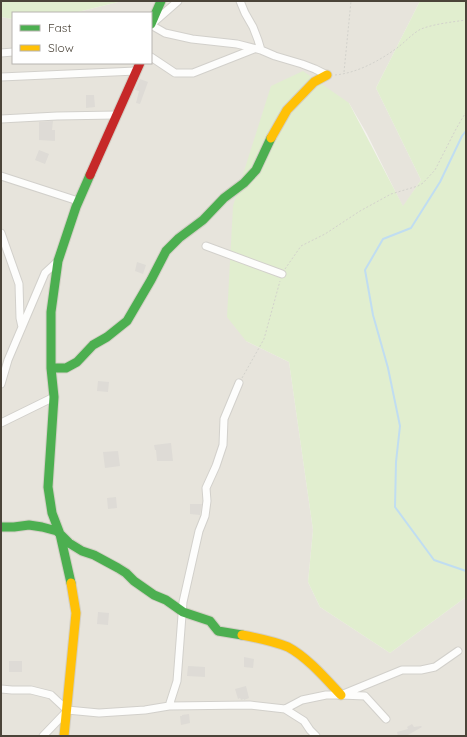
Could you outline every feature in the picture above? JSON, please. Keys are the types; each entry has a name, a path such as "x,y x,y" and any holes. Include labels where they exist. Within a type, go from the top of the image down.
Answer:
{"street":[{"path":"152,23 161,1"},
{"path":"152,24 178,1"},
{"path":"240,1 258,40 258,50"},
{"path":"152,26 165,33 192,39 237,44 302,64 327,75"},
{"path":"152,57 175,73 193,73 258,50"},
{"path":"1,53 12,52"},
{"path":"1,77 138,67 78,201 58,261 51,312 51,368 54,397 48,487 52,513 60,534 70,577 76,613 64,736"},
{"path":"51,368 66,368 77,362 93,345 107,337 126,321 151,280 166,251 179,238 203,220 224,198 244,183 256,170 268,144 287,110 314,82 327,75"},
{"path":"1,119 116,115"},
{"path":"1,176 78,201"},
{"path":"1,234 19,284 20,318 22,327"},
{"path":"206,246 282,274"},
{"path":"1,384 8,360 45,273 58,261"},
{"path":"169,706 177,681 185,595 197,537 205,516 207,501 206,488 216,466 223,445 224,419 239,383"},
{"path":"1,422 54,397"},
{"path":"1,527 42,527 57,531 82,551 94,555 118,568 154,596 166,600 183,612 210,621 218,631 264,639 289,648 302,656 341,694"},
{"path":"341,694 402,670 421,670 435,667 458,651"},
{"path":"1,689 31,690 52,695 67,710 99,713 145,710 169,706 250,705 285,709 304,721 316,736"},
{"path":"285,709 302,700 326,695 341,694 365,696 386,718"},
{"path":"43,736 67,710"}],"path":[{"path":"344,73 351,1"},
{"path":"327,75 338,75 356,70 375,62 397,48 420,30 466,20"},
{"path":"239,383 264,339 282,274 301,246 325,234 360,211 391,194 418,186 423,183 435,170 466,112"}],"shaded area":[{"path":"122,1 420,1 376,88 421,180 403,207 367,134 349,103 246,341 289,362 313,530 308,582 320,607 390,653 466,597 466,736 1,736 1,17 12,19 12,64 152,64 152,12 78,12"}],"green space":[{"path":"1,1 122,1 78,12 12,12 12,19 1,17"},
{"path":"420,1 466,1 466,597 390,653 320,607 308,582 313,530 289,362 246,341 227,317 233,206 271,86 303,71 349,103 403,206 421,180 376,88"}],"building":[{"path":"140,79 148,82 140,104 136,103 139,91 135,90"},
{"path":"86,95 94,95 95,107 86,108"},
{"path":"53,121 52,130 55,130 55,141 39,140 39,122"},
{"path":"39,150 49,154 45,164 35,160"},
{"path":"137,262 146,265 143,274 135,271"},
{"path":"98,381 109,382 108,392 97,391"},
{"path":"171,443 173,461 157,461 154,445"},
{"path":"118,451 120,466 105,468 103,452"},
{"path":"116,497 117,508 108,509 107,498"},
{"path":"190,504 202,504 200,515 190,514"},
{"path":"98,612 109,613 108,625 97,624"},
{"path":"244,657 254,659 253,668 244,667"},
{"path":"9,661 22,661 22,672 9,672"},
{"path":"188,666 205,667 205,677 187,676"},
{"path":"246,686 249,698 244,700 241,700 240,698 238,699 235,689"},
{"path":"189,714 190,723 181,725 180,716"},
{"path":"412,724 414,727 422,727 406,736 398,736 397,732 408,729 407,727"}],"waterway":[{"path":"466,131 462,136 440,182 411,228 383,239 365,270 373,315 388,368 400,426 396,462 395,507 434,560 466,571"}],"traffic: fast":[{"path":"152,22 161,1"},
{"path":"51,368 66,368 77,362 93,345 107,337 127,321 166,251 179,238 203,220 224,198 244,183 256,170 271,138"},
{"path":"71,583 60,534 52,513 48,487 54,397 51,368 51,312 58,261 76,207 90,175"},
{"path":"1,527 29,525 57,531 69,543 82,551 94,555 118,568 154,595 166,600 183,612 210,621 218,631 242,635"}],"traffic: slow":[{"path":"271,138 287,110 314,82 327,75"},
{"path":"64,736 76,613 71,583"},
{"path":"242,635 277,643 295,651 316,669 341,695"}],"traffic: jam":[{"path":"90,175 140,64"}]}
